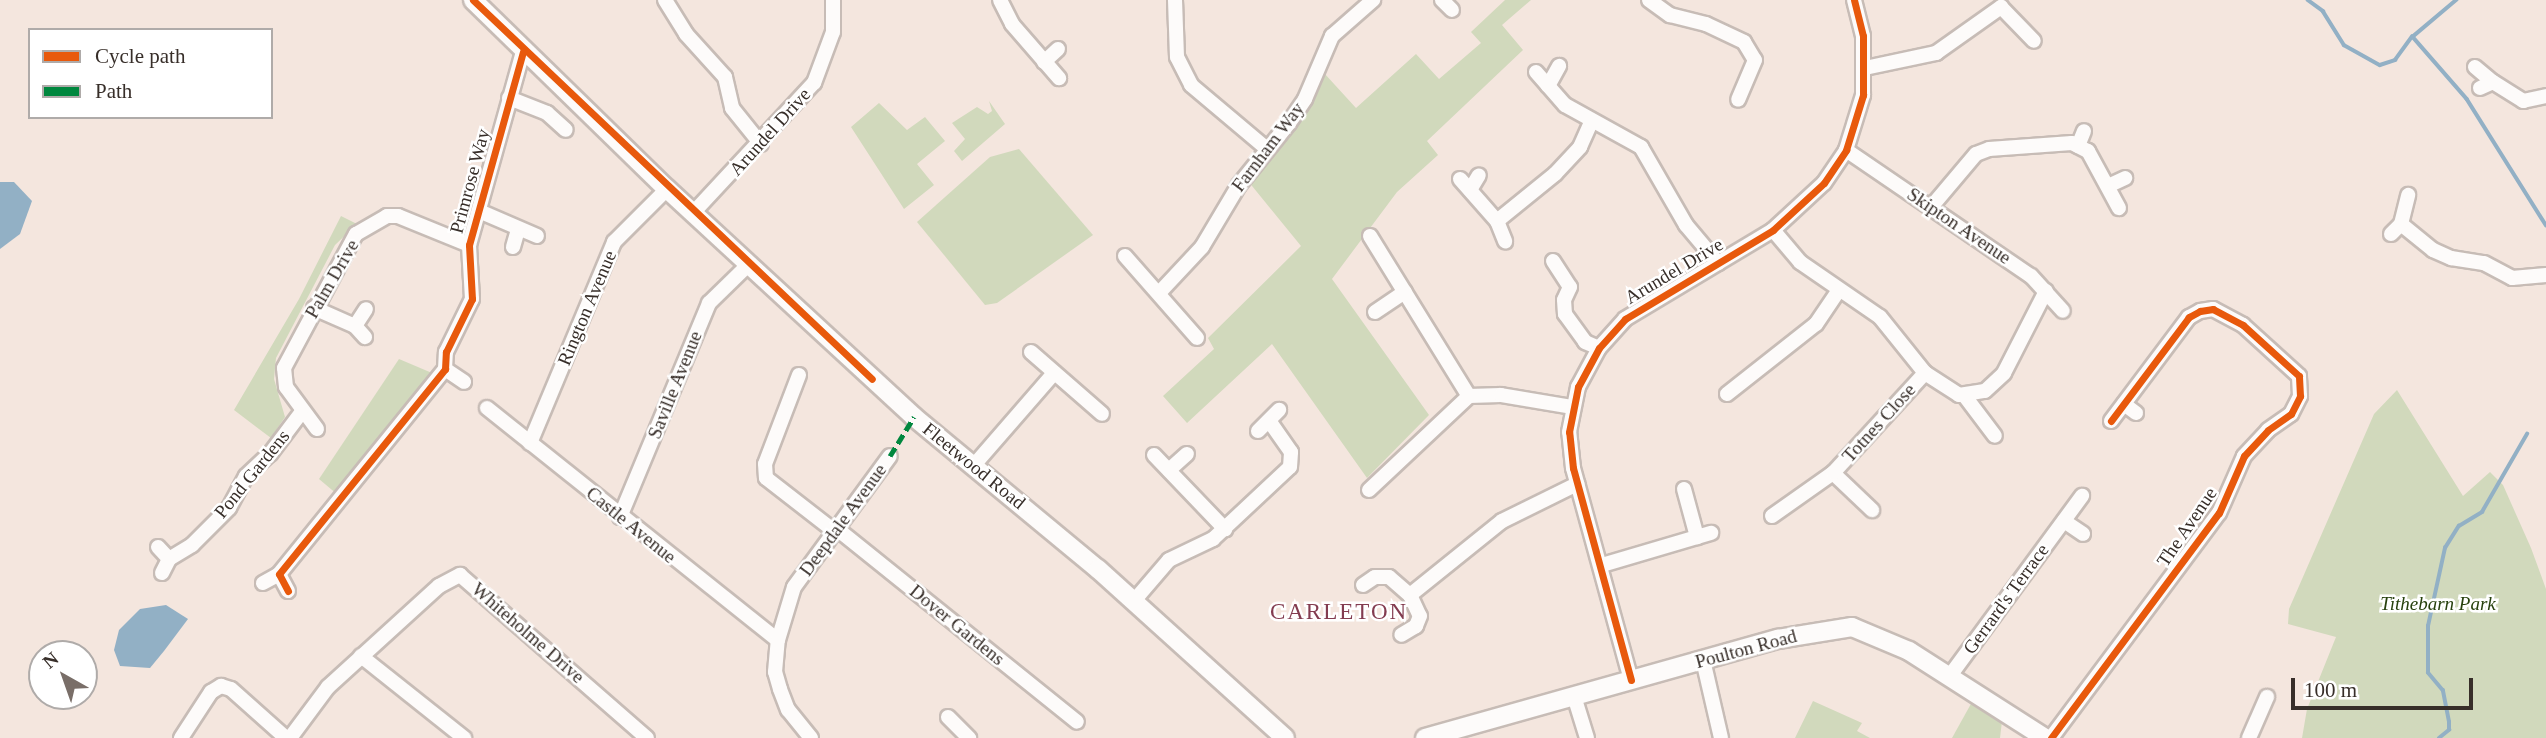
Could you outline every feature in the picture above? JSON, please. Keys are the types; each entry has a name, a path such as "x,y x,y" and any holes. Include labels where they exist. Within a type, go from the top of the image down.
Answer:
{"main road":[{"name":"Fleetwood Road","path":"473,0 667,189 914,417 975,464 1285,738"},
{"name":"Poulton Road","path":"1425,738 1778,639 1852,627 1909,651 2045,738"}],"street":[{"path":"665,0 687,34 725,77 732,108 761,144"},
{"name":"Arundel Drive","path":"693,213 761,144 814,83 833,32 833,0"},
{"path":"1000,0 1012,24 1059,78"},
{"path":"1175,0 1177,57 1191,85 1267,149"},
{"path":"1649,0 1670,15 1736,35 1761,60 1738,100"},
{"name":"Arundel Drive","path":"1631,680 1602,565 1577,484 1570,449 1572,407 1599,348 1625,319 1773,230 1824,183 1846,150 1863,94 1865,68 1854,0"},
{"name":"Farnham Way","path":"1158,293 1202,247 1224,207 1305,99 1332,36 1371,1"},
{"path":"1865,68 1936,52 1999,4 2034,41"},
{"path":"1044,62 1058,49"},
{"name":"Primrose Way","path":"263,583 279,574 445,369 446,352 471,299 469,245 523,51"},
{"path":"1548,86 1559,66"},
{"path":"2475,67 2487,85 2523,101 2546,96"},
{"path":"1536,72 1548,86 1591,122 1632,138 1641,147 1686,225 1718,263"},
{"path":"509,98 547,113 566,130"},
{"path":"1497,221 1555,174 1580,147 1591,122"},
{"path":"2078,146 2084,131"},
{"path":"1932,206 1976,154 2039,144 2078,146 2088,151 2119,208"},
{"name":"Skipton Avenue","path":"1846,150 1932,206 2031,276 2063,311"},
{"path":"1479,175 1465,185 1497,221 1505,241"},
{"path":"2108,186 2126,178"},
{"name":"Rington Avenue","path":"530,443 614,242 667,189"},
{"path":"2409,195 2396,229 2451,258 2484,263 2512,278 2546,275"},
{"path":"479,211 537,236"},
{"name":"Palm Drive","path":"317,429 301,413 286,387 284,368 356,234 387,216 398,216 469,245"},
{"path":"513,247 518,230"},
{"path":"1773,230 1800,262 1838,291 1880,317 1925,373 1964,395 1995,436"},
{"path":"1370,236 1469,396"},
{"path":"1125,256 1197,338"},
{"path":"1553,261 1570,287 1564,300 1565,314 1585,342 1599,348"},
{"name":"Saville Avenue","path":"620,517 709,303 748,265"},
{"path":"1727,394 1753,384 1816,324 1838,291"},
{"path":"1964,395 1985,391 2004,373 2046,291"},
{"path":"1375,313 1405,292"},
{"path":"314,308 355,326 365,337"},
{"path":"355,326 366,309"},
{"name":"The Avenue","path":"2051,738 2219,513 2244,456 2268,430 2291,414 2300,396 2299,376 2242,324 2207,310 2189,317 2130,408 2111,421"},
{"path":"1031,352 1102,414"},
{"path":"445,369 464,382"},
{"path":"975,464 1054,373"},
{"name":"Totnes Close","path":"1772,516 1799,506 1925,373"},
{"name":"Dover Gardens","path":"799,375 765,464 766,478 1077,722"},
{"path":"1369,490 1469,396 1501,395 1572,407"},
{"name":"Castle Avenue","path":"487,408 620,517 778,640"},
{"path":"1133,602 1169,560 1225,529 1293,461 1263,426 1279,410"},
{"name":"Pond Gardens","path":"162,573 169,559 192,545 220,518 246,476 270,454 301,413"},
{"path":"1170,470 1187,454"},
{"path":"1154,455 1225,529"},
{"name":"Deepdale Avenue","path":"811,738 788,710 780,689 775,672 778,640 794,587 890,456"},
{"name":"Totnes Close","path":"1833,473 1872,510"},
{"path":"1410,595 1502,521 1577,484"},
{"path":"1602,565 1704,535 1684,489"},
{"name":"Gerrard's Terrace","path":"1949,677 2082,496"},
{"path":"2064,521 2083,534"},
{"path":"158,547 169,559"},
{"path":"279,574 288,591"},
{"name":"Whiteholme Drive","path":"288,738 328,687 439,586 460,575 647,738"},
{"path":"1363,585 1375,577 1389,577 1410,595 1420,616 1416,626 1401,635"},
{"path":"361,656 464,738"},
{"path":"1703,660 1721,738"},
{"path":"181,738 211,692 221,686 231,689 288,738"},
{"path":"1574,696 1587,738"},
{"path":"2249,738 2267,696"},
{"path":"948,717 960,735"}],"green space":[{"path":"1505,0 1531,0 1502,25 1523,50 1427,141 1438,155 1397,192 1332,279 1429,415 1367,478 1272,344 1187,423 1163,396 1214,349 1208,338 1301,246 1248,181 1324,73 1356,108 1416,54 1439,79 1481,43 1471,32"},
{"path":"989,101 1005,124 962,161 954,151 965,139 952,123 977,107 988,114 992,111"},
{"path":"879,103 907,130 925,117 945,141 917,164 934,185 904,209 851,127"},
{"path":"1019,149 1093,235 997,303 985,305 917,222 990,157"},
{"path":"341,216 357,224 335,245 276,358 274,379 285,417 271,438 234,410 299,299"},
{"path":"399,359 432,373 338,495 319,479"},
{"name":"Tithebarn Park","path":"2397,390 2463,496 2490,472 2503,485 2531,548 2546,589 2546,738 2302,738 2307,709 2336,637 2288,624 2289,609 2374,414"},
{"path":"1813,701 1862,723 1857,731 1870,738 1795,738"},
{"path":"1972,702 2002,721 2000,738 1952,738"}],"water":[{"path":"0,182 14,182 32,201 20,234 0,249"},
{"path":"166,605 188,619 164,651 150,668 120,666 114,650 119,630 140,609"}],"waterway":[{"path":"2308,0 2323,11 2344,45 2380,65 2395,60 2412,37"},
{"path":"2457,0 2413,37 2467,99 2546,225"},
{"path":"2439,738 2449,730 2449,722 2443,691 2428,673 2428,626 2445,548 2459,526 2482,512 2527,434"}],"marked path":[{"path":"890,456 914,417"}],"cycle path":[{"path":"473,0 872,379"},
{"path":"1631,680 1573,468 1569,432 1578,387 1599,348 1625,319 1773,230 1824,183 1846,150 1863,95 1863,36 1854,0"},
{"path":"288,591 279,574 445,369 446,352 472,299 469,245 523,51"},
{"path":"2051,738 2219,513 2244,456 2268,430 2291,414 2300,396 2299,376 2243,325 2213,309 2200,311 2189,317 2111,421"}],"district":[{"name":"CARLETON","path":"1339,612"}]}
